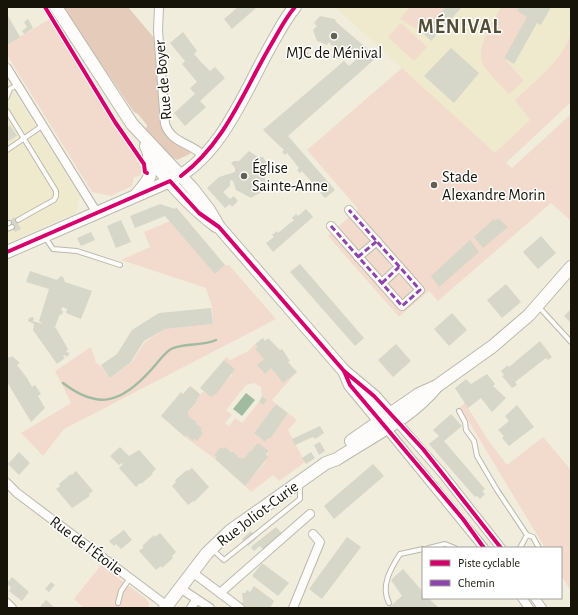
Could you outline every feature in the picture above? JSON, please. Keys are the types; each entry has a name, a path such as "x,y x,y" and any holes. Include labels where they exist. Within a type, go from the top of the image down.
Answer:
{"main road":[{"path":"56,7 118,104 176,179"},
{"path":"7,252 176,179 204,156 216,143 228,124 264,56 295,7"},
{"path":"135,196 148,181 151,174 149,152 142,135"},
{"path":"149,152 209,210 219,227 344,371 360,384 388,421"},
{"name":"Rue Joliot-Curie","path":"326,463 333,454 360,434 388,421 426,400 438,386 516,328 538,306 571,266"},
{"path":"344,371 350,385 357,393 388,421"},
{"path":"357,393 365,412 365,424 360,434"},
{"name":"Rue Joliot-Curie","path":"166,607 211,548 230,531 300,480 326,463 337,459 388,421"}],"street":[{"name":"Rue de Boyer","path":"159,7 158,30 165,124 173,137 193,146 204,156"},
{"path":"7,68 97,213"},
{"path":"331,226 402,306 420,290 349,210"},
{"path":"358,257 377,241"},
{"path":"382,283 399,267"},
{"path":"388,421 483,547"},
{"path":"388,421 442,473 500,547"},
{"name":"Rue de l'Étoile","path":"7,483 17,494 131,578 166,607"},
{"path":"220,593 310,514"},
{"path":"293,608 320,542 313,534"},
{"path":"192,572 240,608"},
{"path":"180,588 210,608"},
{"path":"523,599 529,608"},
{"path":"191,608 196,600"},
{"path":"7,603 12,608"}],"lane":[{"path":"7,97 10,89 17,84"},
{"path":"7,111 56,192 54,200 18,220"},
{"path":"7,150 42,126"},
{"path":"45,236 53,249 76,251 120,265"},
{"path":"538,306 571,342"},
{"path":"458,411 465,422 466,430 474,441 477,456 497,490 527,535 533,537 538,547"},
{"path":"211,548 224,560 300,499 300,480"},
{"path":"521,547 527,535"},
{"path":"433,547 444,544 452,547"},
{"path":"389,603 386,598 386,583 390,568 400,554 422,549"},
{"path":"118,602 121,591 131,578"}],"shaded area":[{"path":"62,7 128,7 155,39 163,131 175,143 191,151 190,154 177,160 163,152 146,129 147,125 138,114 134,112"},
{"path":"335,7 571,7 571,102 505,163"},
{"path":"410,7 446,7 423,33 400,19"},
{"path":"501,7 519,7 517,11 527,17 504,58 524,81 509,94 485,68 481,53 485,37"},
{"path":"50,19 142,168 140,176 134,177 132,186 111,196 92,192 7,55 7,44"},
{"path":"401,23 427,47 414,61 388,37"},
{"name":"Stade Alexandre Morin","path":"571,30 571,102 506,163 512,168 571,114 571,221 551,203 438,301 429,291 399,317 328,236 358,209 307,150 402,68 495,153 530,120 515,100 554,62 566,45"},
{"path":"7,81 80,196 76,213 7,243"},
{"path":"170,221 215,274 225,265 229,265 276,319 64,429 43,456 21,433 71,403 55,371 91,347 96,363 100,365 110,378 132,362 145,342 165,329 213,324 212,307 206,288 121,260 150,247 144,232"},
{"path":"255,344 258,347 255,349 264,359 265,374 271,368 283,383 297,372 272,400 276,404 254,433 265,442 270,438 288,413 297,420 288,430 305,462 279,481 273,475 251,492 245,486 265,462 269,451 250,450 245,458 239,458 233,451 232,453 225,448 214,455 217,457 215,459 185,437 186,435 192,440 194,438 197,440 203,433 201,431 202,428 196,424 197,422 189,417 188,411 195,405 200,394 205,391 211,397 232,375 231,373 235,369 224,360 226,357 230,360 248,351","holes":["254,383 261,387 262,396 267,400 263,405 259,402 242,423 235,418 229,426 225,423 232,415 226,410 246,385"]},
{"path":"246,393 255,400 242,416 233,409"},
{"path":"465,403 488,440 507,465 543,437 571,470 571,591 562,577 562,547 544,547 460,407"},
{"path":"101,565 145,598 149,603 149,608 84,608 74,599"}],"building":[{"path":"238,7 257,7 232,29 224,19"},
{"path":"446,7 462,7 431,41 423,33"},
{"path":"519,7 551,7 541,25 537,23 514,64 504,58 527,17 517,11"},
{"path":"7,14 20,37 7,45"},
{"path":"320,16 335,19 336,22 377,57 288,136 335,190 325,198 317,189 315,190 313,187 315,186 302,171 300,173 297,170 299,168 287,153 285,155 282,152 284,150 263,130 344,61 349,66 358,58 347,45 339,54 329,42 327,45 317,41 313,30 317,26 314,23"},
{"path":"28,19 33,28 24,34 22,31 27,27 24,22"},
{"path":"183,32 197,51 194,54 200,61 210,71 215,67 225,78 200,101 206,107 185,126 174,113 195,94 190,88 197,82 182,64 185,61 170,43"},
{"path":"451,48 479,73 454,103 424,76"},
{"path":"305,50 309,54 302,60 299,56"},
{"path":"10,125 17,136 7,142 7,127"},
{"name":"Église Sainte-Anne","path":"249,151 258,157 263,157 269,167 264,169 266,189 251,198 236,190 233,181 230,180 230,186 223,192 230,199 234,196 238,201 232,207 230,204 225,208 207,188 219,177 235,172 235,168 231,163 234,161 239,161"},
{"path":"160,204 175,209 176,207 225,265 215,274 165,216 135,228 130,216"},
{"path":"306,209 313,217 273,252 266,243 274,237 272,235 277,231 278,233 294,220 292,218 296,214 298,216"},
{"path":"14,217 21,229 15,232 9,221"},
{"path":"498,218 508,227 483,248 474,237 494,219 495,221"},
{"path":"121,220 131,242 116,248 107,226"},
{"path":"91,232 95,240 81,246 77,238"},
{"path":"541,236 556,253 538,269 523,252"},
{"path":"470,240 479,252 439,287 431,276"},
{"path":"300,264 364,338 355,346 290,272"},
{"path":"30,271 57,280 61,276 65,282 92,291 81,319 66,313 67,309 62,307 62,315 60,314 55,327 50,325 56,328 68,349 66,352 70,353 67,357 65,355 63,356 65,358 57,364 33,330 34,324 28,321 29,318 32,317 34,318 33,321 43,324 39,321 49,289 26,282"},
{"path":"506,284 521,302 502,318 487,300"},
{"path":"211,308 213,324 165,329 144,341 131,362 110,378 101,365 117,354 132,330 159,313"},
{"path":"571,309 571,323 564,316"},
{"path":"452,313 467,330 449,346 434,329"},
{"path":"263,338 265,341 268,338 280,350 282,349 290,361 288,362 297,372 283,383 271,368 265,374 257,365 264,359 255,349 258,347 255,344"},
{"path":"540,341 552,357 548,360 546,358 515,382 517,385 512,388 502,376 504,375 501,371 508,365 509,367"},
{"path":"396,344 411,361 393,377 378,360"},
{"path":"7,355 9,358 12,356 20,363 17,365 32,387 35,385 41,394 38,396 45,408 31,422 7,382"},
{"path":"224,360 235,369 217,393 211,397 200,388"},
{"path":"487,374 495,384 493,386 506,398 492,412 481,398 468,408 455,388 466,379 471,384"},
{"path":"190,386 200,394 195,404 188,411 189,417 197,422 196,424 202,428 201,431 203,433 197,441 194,438 193,441 186,435 185,437 161,416 181,392 183,394"},
{"path":"262,396 267,400 263,405 259,402"},
{"path":"276,404 288,413 270,439 269,438 265,442 254,433"},
{"path":"517,405 534,427 509,446 502,438 504,436 498,430 509,421 505,416"},
{"path":"451,414 462,426 444,441 485,489 482,491 485,494 480,499 477,496 475,497 429,444 439,436 433,430"},
{"path":"320,426 324,433 315,439 313,437 295,445 292,439"},
{"path":"320,442 325,451 319,455 314,445"},
{"path":"258,443 269,451 266,454 268,457 245,486 215,459 217,457 214,455 221,447 223,449 225,447 232,453 233,451 239,458 245,458 250,450 251,451"},
{"path":"120,447 129,456 139,450 156,469 152,473 153,474 136,487 119,468 123,464 122,463 119,465 110,456"},
{"path":"19,452 30,463 19,475 8,464"},
{"path":"311,452 315,458 306,464 302,458"},
{"path":"373,464 384,476 334,519 324,506"},
{"path":"192,468 209,487 194,502 193,501 188,505 172,486 176,482 175,480 187,470 188,471"},
{"path":"76,471 93,491 89,494 90,496 72,508 56,489 60,486 59,484"},
{"path":"276,527 283,534 264,551 260,546 254,551 251,548 252,546"},
{"path":"124,530 132,540 121,549 116,544 114,546 109,541"},
{"path":"251,531 257,538 248,546 242,539"},
{"path":"160,533 176,552 172,556 173,558 162,568 161,566 156,570 139,551 144,547 142,546 154,535 155,537"},
{"path":"347,537 361,547 322,599 309,589"},
{"path":"262,563 289,583 278,596 252,576"},
{"path":"403,569 422,591 422,599 429,599 438,607 388,608 402,596 391,580"},
{"path":"12,577 29,592 22,601 9,591 11,588 7,583"},
{"path":"51,582 55,585 49,592 45,589"},
{"path":"254,586 274,601 270,608 245,608 241,605 243,602 242,593 245,593 247,590 250,592"},
{"path":"46,600 55,608 39,608"}],"waterway":[{"path":"63,383 76,392 87,397 98,400 109,399 119,396 139,382 171,349 216,340"}],"marked path":[{"path":"331,226 402,306 420,290 349,210"},
{"path":"358,257 377,241"},
{"path":"382,283 399,267"}],"cycle path":[{"path":"45,7 115,122 144,164 145,172 147,173"},
{"path":"181,176 197,162 222,131 243,97 280,29 295,7"},
{"path":"7,252 170,181 199,213 219,227 344,371 374,396 423,449 500,547"},
{"path":"344,371 350,385 463,519 483,547"}],"place":[{"name":"MJC de Ménival","path":"334,36"},
{"name":"Église Sainte-Anne","path":"244,176"},
{"name":"Stade Alexandre Morin","path":"434,185"}],"district":[{"name":"MÉNIVAL","path":"460,26"}]}
